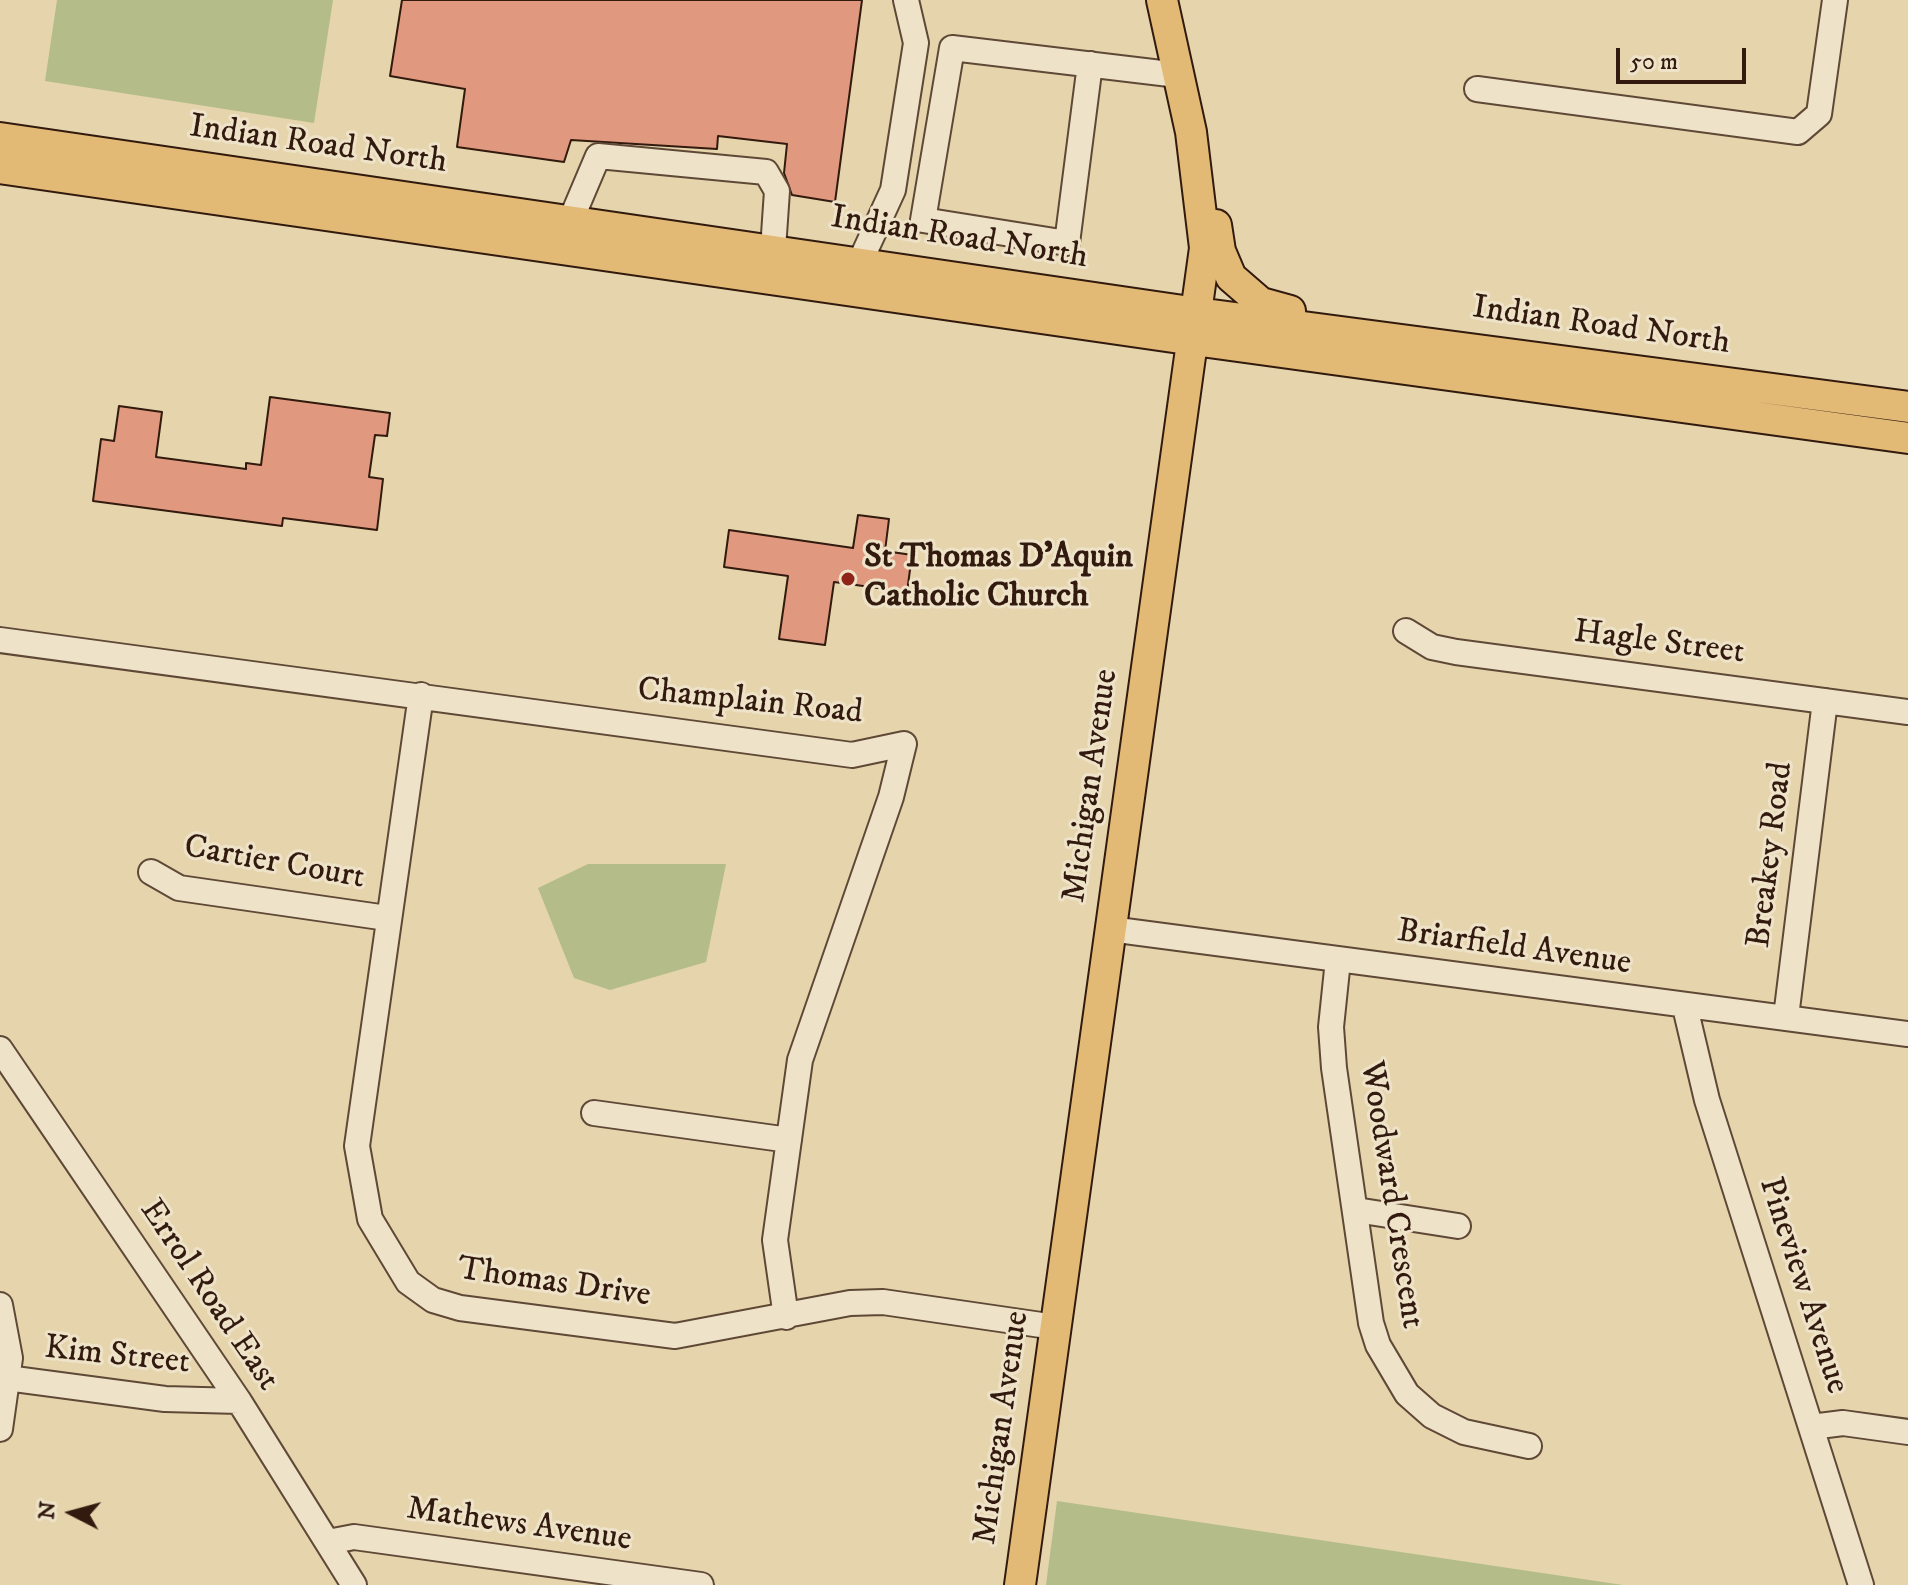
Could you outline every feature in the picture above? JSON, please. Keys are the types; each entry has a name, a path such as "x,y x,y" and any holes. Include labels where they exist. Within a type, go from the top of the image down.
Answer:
{"main road":[{"name":"Michigan Avenue","path":"1020,1585 1206,238 1191,132 1162,0"},
{"path":"1191,132 1209,174 1217,237 1231,277 1261,303 1360,332"},
{"name":"Indian Road North","path":"0,138 860,262 1196,326 1360,332 1908,407"},
{"name":"Indian Road North","path":"0,168 1196,326 1908,438"}],"street":[{"path":"860,262 893,190 916,43 906,0"},
{"path":"1477,89 1798,132 1809,127 1819,114 1835,0"},
{"path":"916,43 1178,75"},
{"path":"923,220 952,48"},
{"path":"883,215 1067,243 1090,64"},
{"path":"570,222 598,156 766,172 777,191 773,249"},
{"name":"Hagle Street","path":"1406,631 1432,647 1456,652 1908,712"},
{"name":"Champlain Road","path":"0,640 852,755 904,744 891,797 804,1042 775,1240 786,1317"},
{"name":"Thomas Drive","path":"421,695 357,1146 370,1219 408,1282 433,1300 460,1308 675,1336 850,1303 883,1302 1055,1327"},
{"name":"Breakey Road","path":"1786,1017 1825,701"},
{"name":"Cartier Court","path":"151,872 179,888 387,918"},
{"name":"Briarfield Avenue","path":"1110,929 1908,1034"},
{"name":"Woodward Crescent","path":"1338,960 1332,1044 1371,1323 1385,1362 1402,1387 1448,1426 1529,1446"},
{"name":"Pineview Avenue","path":"1685,1007 1707,1100 1861,1585"},
{"name":"Errol Road East","path":"0,1049 239,1401 354,1585"},
{"path":"594,1113 789,1140"},
{"path":"1356,1210 1458,1226"},
{"path":"0,1305 9,1340 0,1429"},
{"name":"Kim Street","path":"4,1388 177,1400 239,1401"},
{"path":"1811,1427 1843,1423 1908,1432"},
{"name":"Mathews Avenue","path":"328,1542 354,1537 701,1585"}],"green space":[{"path":"57,0 333,0 314,123 45,81"},
{"path":"588,864 726,864 706,962 610,990 574,978 538,888"},
{"path":"1057,1501 1623,1585 1046,1585"}],"building":[{"path":"402,0 862,0 835,202 792,195 784,173 787,144 718,136 717,149 571,140 564,162 457,147 465,89 390,76"},
{"path":"270,397 390,413 387,436 375,435 369,477 383,479 377,530 283,518 282,526 93,501 101,439 114,441 119,406 162,412 156,457 246,469 246,463 261,465"},
{"name":"St Thomas D'Aquin Catholic Church","path":"858,515 889,519 885,551 912,555 907,592 834,582 825,645 779,639 788,576 724,567 729,530 853,548"}],"place":[{"name":"St Thomas D'Aquin Catholic Church","path":"848,579"}]}
